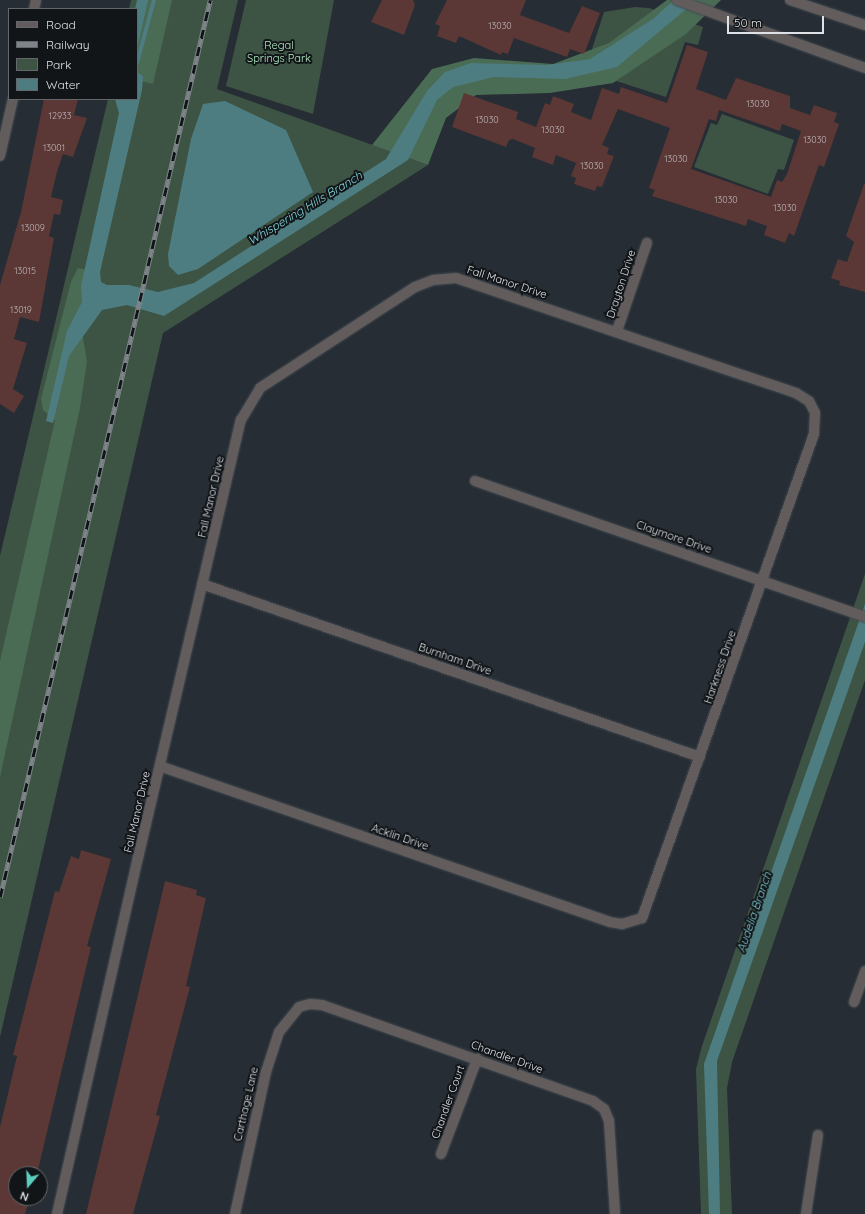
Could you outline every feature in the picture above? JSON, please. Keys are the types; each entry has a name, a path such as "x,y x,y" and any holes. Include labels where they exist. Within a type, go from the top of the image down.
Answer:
{"street":[{"path":"677,0 692,8 865,68"},
{"path":"790,0 865,25"},
{"path":"0,156 13,100"},
{"name":"Drayton Drive","path":"618,331 647,243"},
{"name":"Fall Manor Drive","path":"57,1214 202,584 246,405 260,388 416,286 433,280 456,278 618,331 796,393 809,401 815,413"},
{"name":"Harkness Drive","path":"634,922 647,911 814,434 815,413"},
{"name":"Claymore Drive","path":"475,481 861,615"},
{"name":"Burnham Drive","path":"202,584 700,757"},
{"name":"Acklin Drive","path":"160,766 610,922 634,922"},
{"path":"854,1002 865,971"},
{"name":"Chandler Drive","path":"299,1007 322,1005 593,1101 604,1110 610,1128 615,1214"},
{"name":"Carthage Lane","path":"235,1214 266,1072 279,1032 299,1007"},
{"name":"Chandler Court","path":"441,1154 477,1059"},
{"path":"806,1214 818,1135"}],"green space":[{"path":"131,0 238,0 217,89 428,165 163,333 0,1037 0,556 108,100 138,100 138,8 129,8"},
{"path":"146,0 172,0 153,84 138,80 138,34"},
{"name":"Regal Springs Park","path":"246,0 334,0 313,114 226,86"},
{"path":"667,0 721,0 686,34 613,83 550,93 476,95 446,118 428,165 372,145 432,69 474,58 553,64 609,43"},
{"path":"635,7 649,8 703,27 698,45 685,42 666,97 585,71 604,12"},
{"path":"722,114 794,140 784,170 778,169 768,194 694,167 711,123 717,125"},
{"path":"78,268 91,271 83,338 87,361 80,408 0,777 0,661 55,420 43,410 41,399 71,282"},
{"path":"865,574 865,680 732,1062 727,1088 732,1214 701,1214 696,1069 702,1046"}],"water":[{"path":"137,0 148,0 138,45 138,8 135,8"},
{"path":"674,0 697,0 617,67 565,79 494,77 453,87 437,100 408,160 164,316 127,305 102,310 69,356 53,423 46,421 67,331 82,302 81,286 119,113 115,100 138,100 138,73 143,76 142,90 100,272 101,282 107,285 129,285 158,292 194,283 386,159 427,91 445,72 471,63 547,65 590,59 653,19"},
{"path":"225,101 286,130 313,192 198,269 178,275 169,266 168,254 191,139 203,104"},
{"path":"865,604 865,642 717,1061 720,1214 709,1214 704,1064"}],"building":[{"path":"382,0 413,0 415,5 404,35 371,22"},
{"path":"447,0 526,0 520,15 569,33 582,6 600,13 584,54 570,49 567,57 514,38 508,54 502,52 501,55 459,36 456,43 437,36 440,26 435,24"},
{"path":"687,45 708,52 696,89 726,100 736,78 790,96 790,108 810,115 814,105 837,113 834,122 839,124 824,167 819,165 794,236 789,233 785,243 764,235 767,226 748,219 746,226 652,196 655,190 649,188 670,128 618,109 602,145 609,148 607,154 614,156 602,187 597,186 595,191 574,184 576,178 571,176 576,163 556,155 553,165 532,157 535,148 513,139 509,140 506,147 452,127 464,93 518,112 516,119 536,127 545,103 550,105 553,96 574,104 571,112 591,120 602,88 619,94 621,87 667,103","holes":["719,110 780,131 782,124 801,131 787,174 782,182 777,180 771,197 691,169 709,119 716,121"]},
{"path":"44,100 78,100 74,115 87,118 73,157 63,154 51,197 63,200 60,215 54,214 49,236 54,238 39,322 20,317 14,339 27,343 13,389 24,396 14,413 0,404 0,285 21,212"},
{"path":"864,184 865,292 839,285 840,281 831,278 838,259 847,262 854,242 846,236"},
{"path":"81,850 111,859 87,946 91,947 39,1166 8,1166 8,1206 28,1206 25,1214 0,1214 0,1127 17,1056 13,1055 55,891 59,892 71,856 79,859"},
{"path":"165,881 197,890 196,895 206,898 186,986 190,987 156,1115 160,1116 133,1214 86,1214"}],"waterway":[{"name":"Whispering Hills Branch","path":"138,59 154,0"}],"railway":[{"path":"0,897 210,0"}],"water label":[{"name":"Audelia Branch","path":"754,912"}]}
